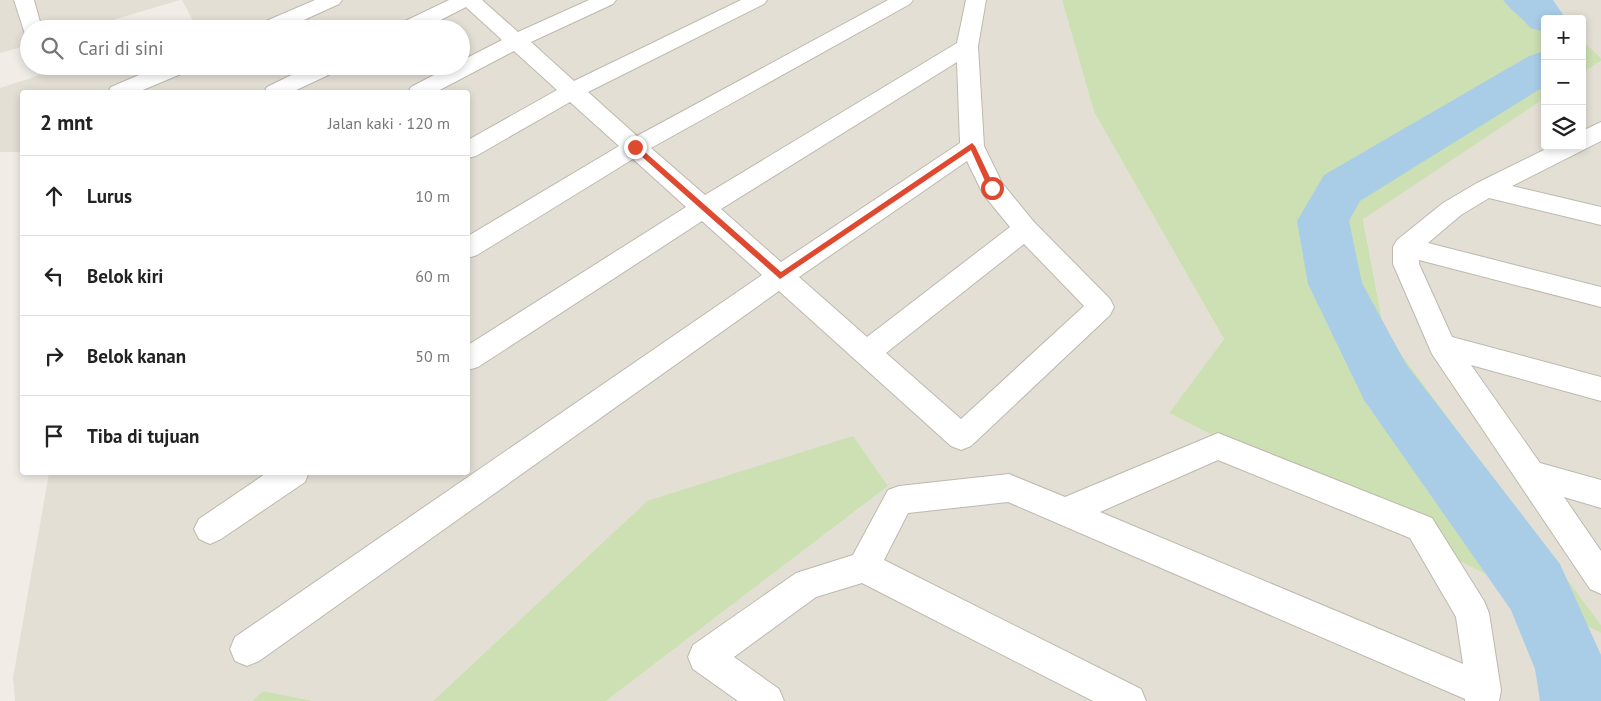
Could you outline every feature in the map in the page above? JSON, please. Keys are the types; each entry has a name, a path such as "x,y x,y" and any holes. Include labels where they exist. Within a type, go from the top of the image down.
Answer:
{"street":[{"path":"24,0 30,20"},
{"path":"286,20 332,0"},
{"path":"424,20 464,0"},
{"path":"470,0 961,437 1101,307 1025,229 992,188 972,146 967,46 976,0"},
{"path":"470,65 516,41 606,0"},
{"path":"470,149 572,91 757,0"},
{"path":"470,247 635,147 903,0"},
{"path":"470,358 703,208 967,46"},
{"path":"132,90 162,75"},
{"path":"279,90 310,75"},
{"path":"423,90 451,75"},
{"path":"1406,246 1452,209 1486,189 1589,140"},
{"path":"247,649 780,276 972,146"},
{"path":"1486,189 1601,216"},
{"path":"867,353 1025,229"},
{"path":"1406,246 1601,297"},
{"path":"1406,246 1406,264 1442,346 1601,578"},
{"path":"1442,346 1601,389"},
{"path":"1064,512 1218,446 1421,528 1472,613 1483,695"},
{"path":"1529,474 1601,494"},
{"path":"210,529 290,475"},
{"path":"864,567 899,500 1010,488 1483,695"},
{"path":"767,701 705,657 807,584 864,567 1129,701"}],"shaded area":[{"path":"0,0 180,0 113,20 20,20 20,47 0,53"},
{"path":"182,0 1062,0 1094,112 1224,339 1169,413 1601,633 1601,701 606,701 888,486 647,501 433,701 314,701 263,691 252,701 15,701 13,678 49,475 470,475 470,90 20,90 20,152 0,152 0,88 40,75 470,75 470,20 192,20"},
{"path":"1539,0 1601,0 1601,58 1586,44 1586,15 1555,15"},
{"path":"1601,61 1601,625 1384,331 1363,218 1541,101 1541,150 1586,150 1586,70"}],"green space":[{"path":"1062,0 1539,0 1555,15 1541,15 1541,101 1363,219 1384,331 1601,625 1601,633 1169,413 1224,339 1094,112"},
{"path":"1586,44 1601,58 1601,61 1586,70"},
{"path":"853,436 888,486 606,701 433,701 647,501"},
{"path":"263,691 314,701 252,701"}],"waterway":[{"path":"1524,0 1538,9 1542,15"},
{"path":"1541,68 1342,188 1323,221 1335,284 1385,382 1536,588 1571,669 1576,701"}],"route":[{"path":"635,147 780,276 972,146 992,188"}]}
